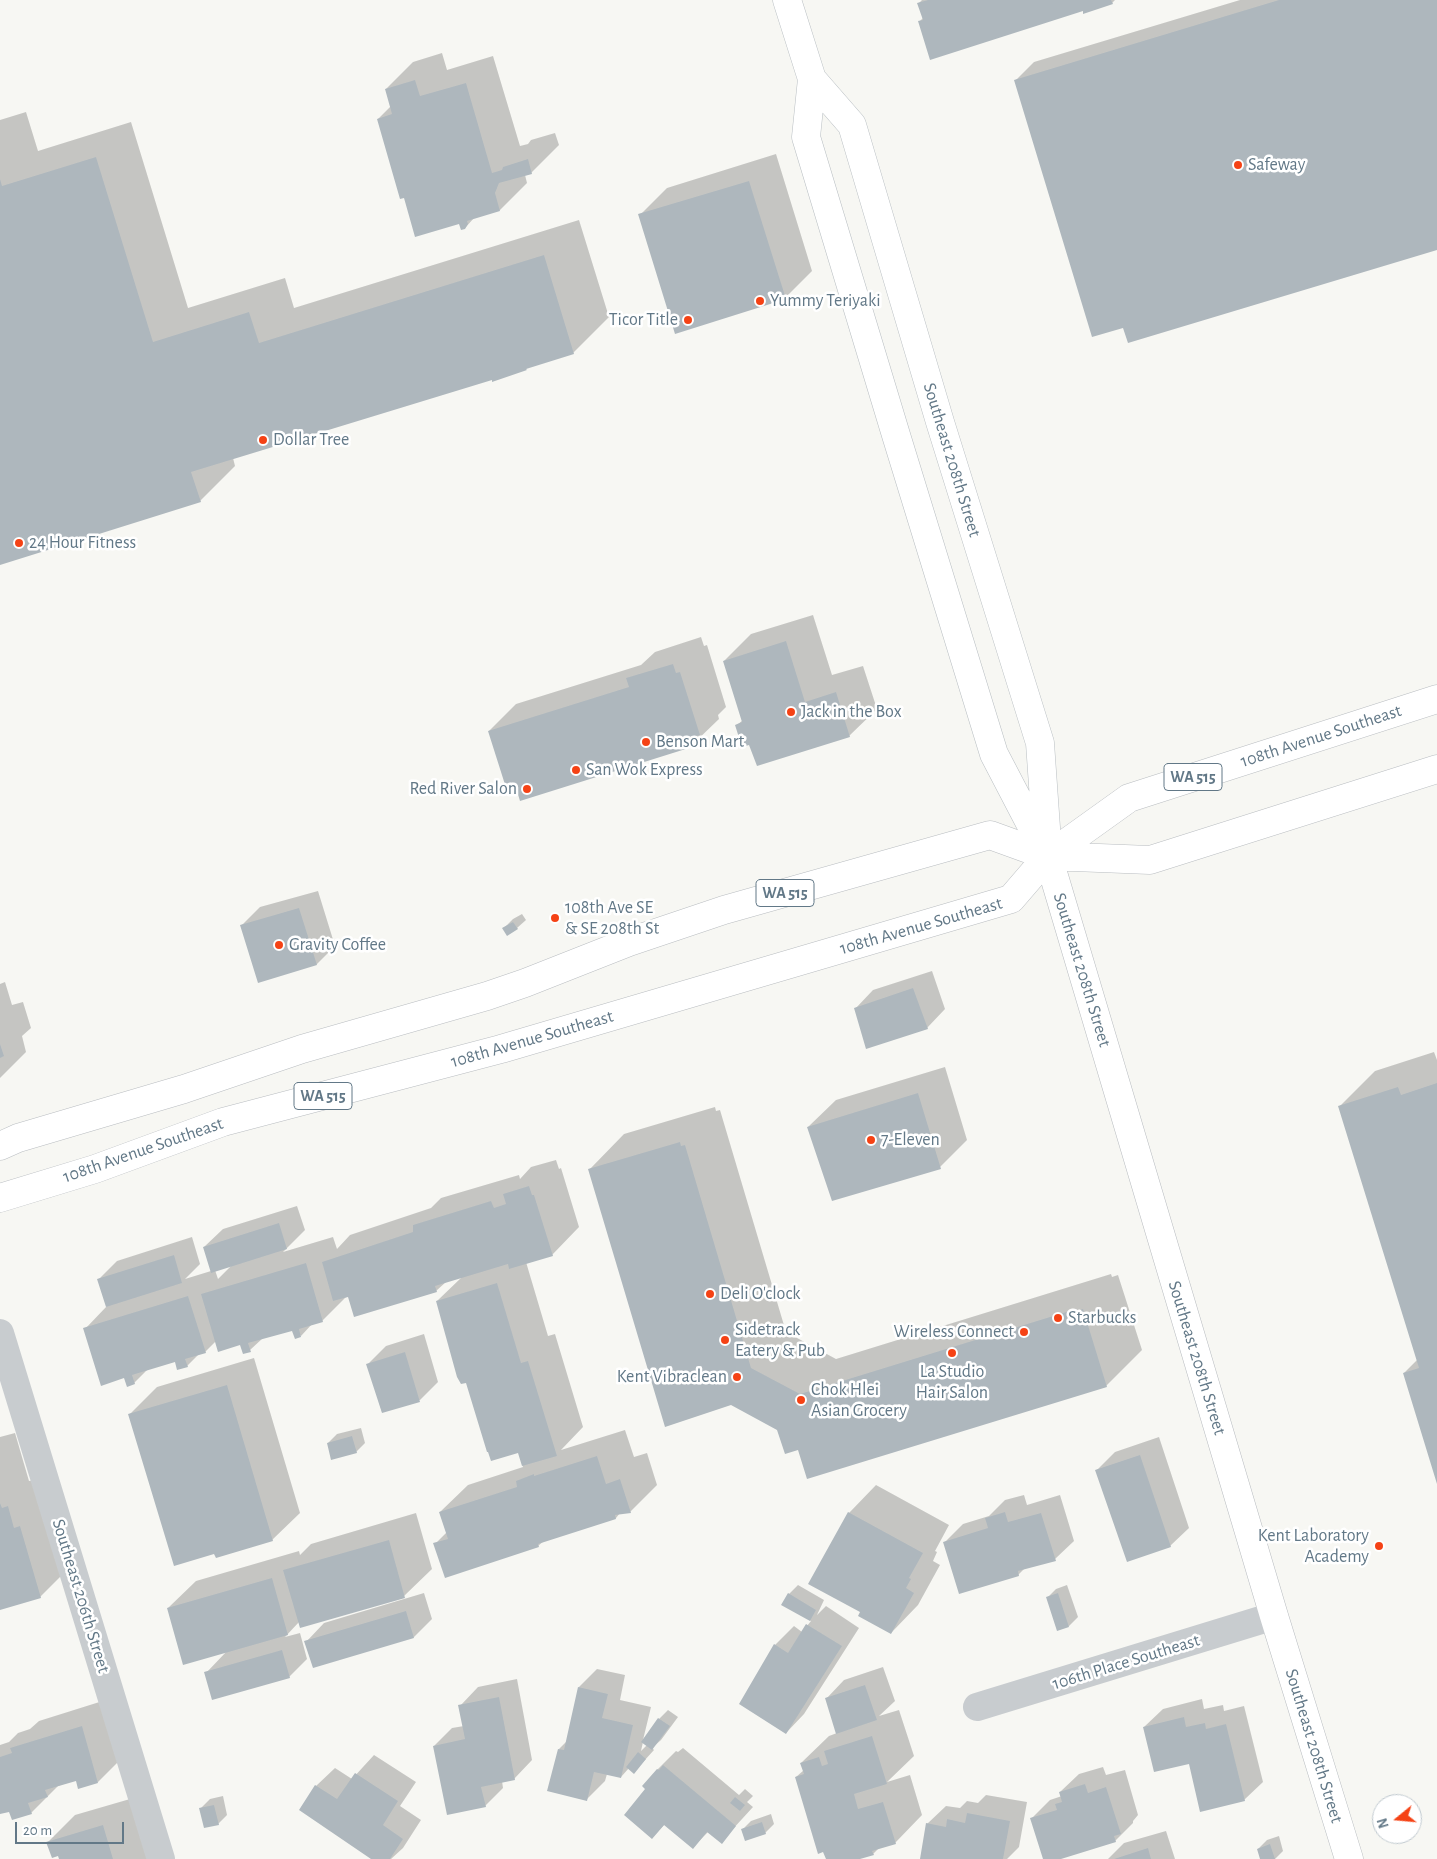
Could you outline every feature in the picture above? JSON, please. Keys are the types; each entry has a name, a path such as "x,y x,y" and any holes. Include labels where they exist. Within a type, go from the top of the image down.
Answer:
{"main road":[{"name":"Southeast 208th Street","path":"787,0 812,79 852,125 940,422 1040,743 1048,856"},
{"name":"Southeast 208th Street","path":"812,79 806,137 896,435 994,754 1048,856 1274,1616 1350,1859"},
{"name":"108th Avenue Southeast","path":"0,1198 95,1169 223,1122 501,1049 1011,899 1048,856 1129,798 1437,699"},
{"name":"WA 515","path":"0,1146 18,1138 184,1089 302,1049 487,996 526,983 629,942 724,910 990,835 1048,856 1150,860 1437,769"}],"street":[{"name":"Southeast 206th Street","path":"0,1333 161,1859"},
{"name":"106th Place Southeast","path":"977,1707 1274,1616"}],"building":[{"path":"928,0 1111,0 1113,4 1083,14 1083,11 930,60 918,21 923,20 917,3"},
{"name":"Safeway","path":"1279,0 1437,0 1437,250 1128,343 1123,328 1092,337 1014,80"},
{"path":"415,80 420,96 466,83 492,173 502,170 503,167 528,159 532,174 499,183 495,193 500,211 467,221 468,224 465,229 461,230 459,224 415,237 404,198 400,199 377,119 392,114 385,89"},
{"path":"96,157 153,342 249,312 259,343 544,255 574,354 492,382 492,380 191,472 201,502 0,565 0,179 2,186"},
{"path":"749,181 786,299 675,334 638,214"},
{"name":"Jack in the Box","path":"786,641 805,702 836,692 850,737 757,766 749,745 742,747 735,725 742,722 723,661"},
{"path":"673,664 676,673 680,672 700,735 689,738 692,747 520,801 517,791 508,794 488,731 629,687 626,678"},
{"name":"Gravity Coffee","path":"299,908 317,965 258,983 240,925"},
{"path":"513,922 518,929 507,936 502,928"},
{"path":"913,988 928,1029 866,1049 854,1008"},
{"path":"0,1044 4,1056 0,1058"},
{"path":"1437,1083 1437,1484 1403,1373 1419,1368 1338,1106 1398,1087 1401,1095"},
{"name":"7-Eleven","path":"918,1093 941,1169 832,1201 807,1127"},
{"path":"680,1142 681,1146 685,1145 751,1368 800,1394 1076,1309 1077,1311 1083,1309 1107,1387 807,1479 798,1450 785,1454 777,1430 731,1405 665,1427 588,1169"},
{"path":"529,1186 532,1195 534,1195 553,1256 509,1269 508,1264 435,1286 437,1292 354,1317 348,1297 333,1301 322,1262 413,1232 413,1225 491,1201 494,1208 506,1204 503,1194"},
{"path":"279,1223 287,1249 211,1273 203,1247"},
{"path":"174,1255 182,1283 106,1307 97,1279"},
{"path":"306,1263 323,1322 299,1329 301,1337 295,1339 292,1331 248,1343 251,1352 243,1354 240,1345 218,1352 201,1294"},
{"path":"497,1283 521,1363 528,1361 557,1456 522,1466 518,1453 491,1461 466,1383 461,1384 457,1377 436,1301"},
{"path":"188,1296 206,1353 185,1359 188,1367 177,1370 175,1362 132,1375 135,1384 127,1387 124,1378 101,1386 83,1328"},
{"path":"405,1352 420,1402 382,1413 366,1364"},
{"path":"227,1385 273,1541 216,1558 214,1554 174,1566 128,1414"},
{"path":"352,1436 357,1453 331,1460 327,1443"},
{"path":"1140,1455 1171,1547 1127,1562 1095,1470"},
{"path":"597,1456 606,1484 620,1479 631,1513 615,1515 616,1519 538,1544 539,1547 445,1578 433,1543 448,1539 439,1512 517,1487 516,1481 534,1474 534,1476"},
{"path":"0,1503 2,1508 8,1506 14,1528 20,1526 41,1598 0,1610"},
{"path":"848,1512 923,1553 909,1578 911,1579 906,1588 914,1593 891,1634 858,1616 860,1612 808,1584"},
{"path":"1005,1512 1008,1522 1041,1513 1056,1561 1018,1571 1019,1576 959,1594 943,1542 988,1528 985,1518"},
{"path":"389,1540 405,1598 300,1628 283,1570"},
{"path":"272,1578 288,1635 183,1665 167,1608"},
{"path":"788,1593 816,1610 810,1621 781,1605"},
{"path":"1058,1593 1069,1627 1057,1631 1046,1597"},
{"path":"406,1611 414,1638 313,1668 304,1641"},
{"path":"806,1624 842,1646 786,1734 739,1704 774,1644 788,1653"},
{"path":"282,1650 290,1678 212,1700 204,1672"},
{"path":"865,1685 877,1720 836,1734 825,1698"},
{"path":"578,1687 608,1694 602,1718 633,1725 621,1778 594,1772 587,1801 547,1791 558,1749 564,1750"},
{"path":"499,1697 515,1780 481,1787 486,1807 447,1815 433,1746 465,1739 458,1705"},
{"path":"1184,1717 1186,1727 1205,1723 1206,1729 1226,1724 1245,1801 1200,1812 1189,1764 1154,1772 1143,1727"},
{"path":"658,1718 670,1726 652,1750 641,1742"},
{"path":"82,1726 98,1783 78,1789 76,1781 45,1790 48,1797 28,1803 32,1814 12,1820 9,1812 0,1814 0,1757 12,1753 10,1748"},
{"path":"872,1736 887,1784 854,1794 858,1809 883,1802 896,1844 872,1851 874,1855 860,1859 826,1859 823,1852 818,1854 795,1777 804,1774 800,1763 819,1757 822,1766 828,1764 824,1751"},
{"path":"638,1752 646,1759 634,1774 626,1767"},
{"path":"663,1765 736,1826 722,1844 707,1832 693,1849 664,1825 652,1839 624,1815 645,1789 642,1786"},
{"path":"355,1773 398,1801 383,1825 403,1839 390,1859 371,1859 299,1810 315,1785 337,1799"},
{"path":"1085,1784 1088,1793 1106,1787 1121,1834 1114,1836 1116,1842 1061,1859 1043,1859 1030,1818 1057,1810 1055,1804 1062,1802 1059,1792"},
{"path":"735,1797 745,1805 740,1811 730,1803"},
{"path":"214,1805 219,1825 204,1828 199,1808"},
{"path":"967,1813 1010,1821 1003,1859 920,1859 926,1823 946,1827 947,1819 965,1823"},
{"path":"762,1822 766,1834 745,1841 741,1829"},
{"path":"103,1825 113,1859 59,1859 58,1856 52,1858 46,1842"},
{"path":"1270,1844 1275,1859 1260,1859 1257,1849"},
{"path":"1148,1848 1151,1859 1114,1859"}],"place":[{"name":"Safeway","path":"1238,165"},
{"name":"Yummy Teriyaki","path":"760,301"},
{"name":"Ticor Title","path":"688,320"},
{"name":"Dollar Tree","path":"263,440"},
{"name":"24 Hour Fitness","path":"19,543"},
{"name":"Jack in the Box","path":"791,712"},
{"name":"Benson Mart","path":"646,742"},
{"name":"San Wok Express","path":"576,770"},
{"name":"Red River Salon","path":"527,789"},
{"name":"108th Ave SE & SE 208th St","path":"555,918"},
{"name":"Gravity Coffee","path":"279,945"},
{"name":"7-Eleven","path":"871,1140"},
{"name":"Deli O'clock","path":"710,1294"},
{"name":"Starbucks","path":"1058,1318"},
{"name":"Wireless Connect","path":"1024,1332"},
{"name":"Sidetrack Eatery & Pub","path":"725,1340"},
{"name":"La Studio Hair Salon","path":"952,1353"},
{"name":"Kent Vibraclean","path":"737,1377"},
{"name":"Chok Hlei Asian Grocery","path":"801,1400"},
{"name":"Kent Laboratory Academy","path":"1379,1546"}]}
